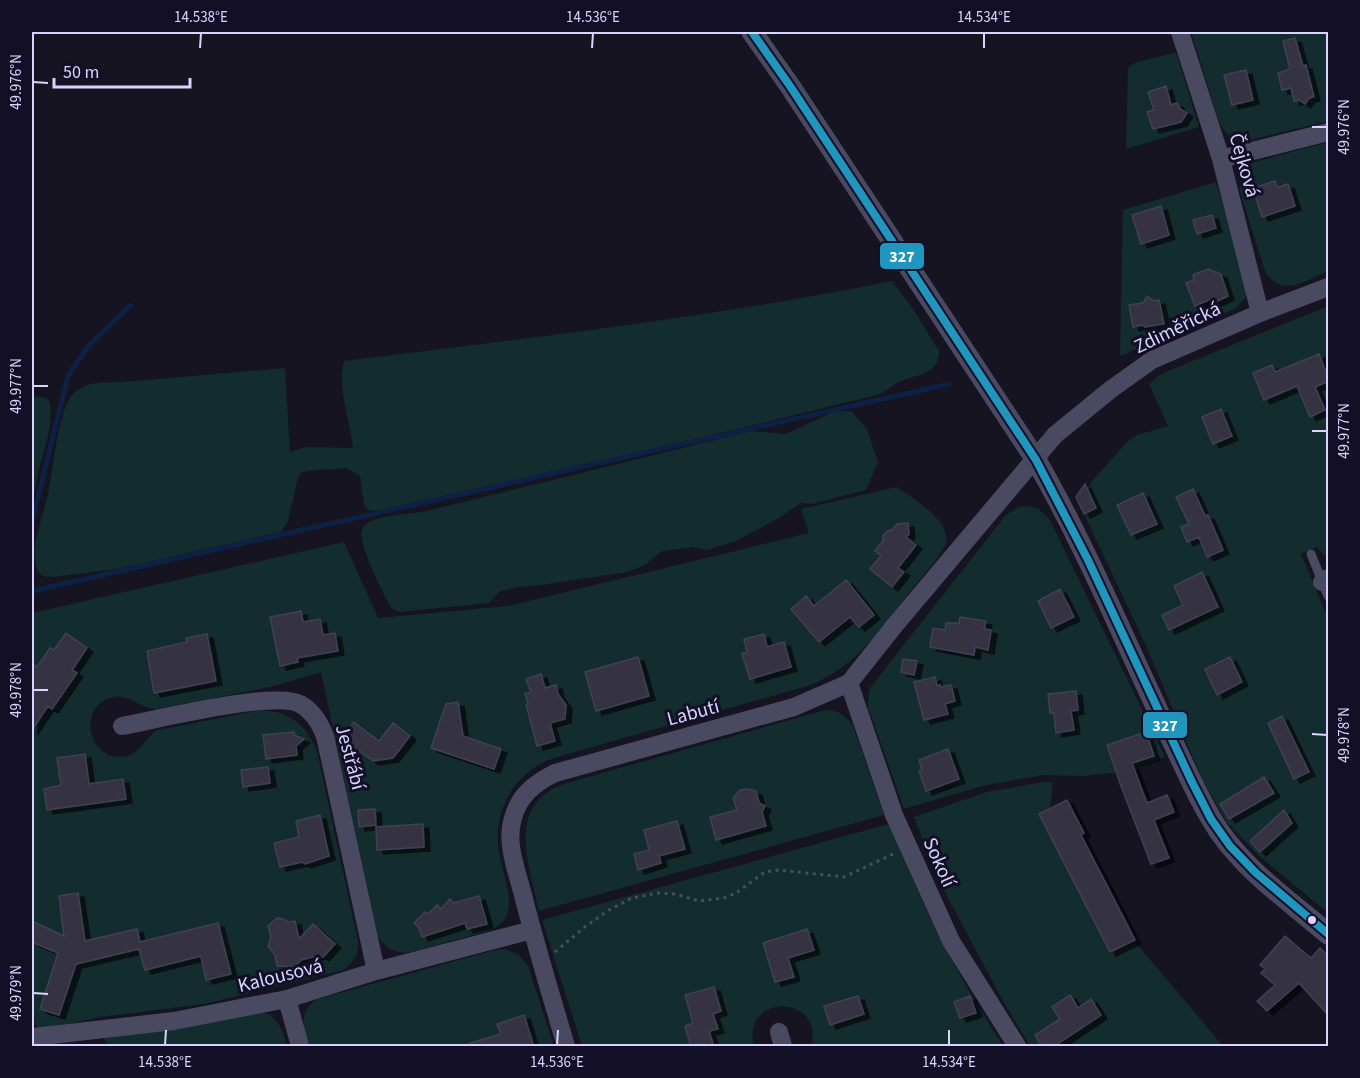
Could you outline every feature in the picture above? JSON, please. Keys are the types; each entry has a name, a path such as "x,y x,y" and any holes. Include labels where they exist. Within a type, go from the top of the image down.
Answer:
{"street":[{"path":"752,32 1036,459 1063,506 1204,806 1220,832 1259,875 1329,934"},
{"name":"Čejková","path":"1180,32 1221,159 1260,313"},
{"path":"1221,159 1329,132"},
{"name":"Zdiměřická","path":"1036,459 1055,435 1110,390 1152,360 1260,313 1329,287"},
{"name":"Labutí","path":"566,1047 512,851 510,835 512,819 525,793 538,781 555,773 794,707 849,683 1036,459"},
{"name":"Sokolí","path":"849,683 894,815 951,941 1017,1047"},
{"name":"Jestřábí","path":"122,726 267,699 288,699 301,704 311,712 326,736 376,971"},
{"name":"Kalousová","path":"34,1037 174,1021 287,999 376,971 532,930"},
{"path":"287,999 300,1047"}],"lane":[{"path":"1311,554 1326,585"}],"path":[{"path":"540,959 554,953 586,926 632,898 658,892 699,901 724,898 736,893 765,872 779,870 844,877 883,857 909,848"}],"green space":[{"path":"1191,32 1328,32 1328,121 1250,140 1232,137 1219,122"},
{"path":"1176,52 1199,127 1126,149 1128,68 1134,63"},
{"path":"1328,142 1328,271 1304,282 1288,286 1280,284 1266,274 1240,192 1241,179 1244,171 1254,162"},
{"path":"1216,182 1247,283 1246,297 1235,309 1120,356 1123,210"},
{"path":"892,281 913,309 939,351 938,359 931,370 897,383 881,394 593,464 389,510 370,511 364,505 360,476 346,468 307,471 301,473 298,478 288,521 281,532 117,569 53,577 43,576 38,572 35,545 48,495 60,425 68,400 85,386 97,383 285,368 290,452 306,447 353,448 343,394 344,361 687,317"},
{"path":"1328,306 1328,558 1317,547 1301,554 1328,618 1328,913 1258,855 1226,821 1203,781 1147,648 1076,497 1085,484 1088,490 1091,482 1127,442 1137,435 1168,426 1149,384 1161,374"},
{"path":"39,396 49,400 51,417 32,511 32,398"},
{"path":"851,411 867,429 878,462 866,490 812,504 801,503 736,541 707,550 693,547 662,551 645,565 627,572 500,591 489,603 400,612 391,608 366,553 362,532 364,526 376,519 423,512 751,431 786,434 833,412"},
{"path":"897,487 922,504 937,519 946,535 946,544 934,563 855,657 827,677 811,685 554,758 540,764 528,772 509,794 499,822 499,852 509,899 506,918 491,930 412,952 392,949 384,944 377,935 321,672 271,687 157,709 151,709 120,697 102,702 94,710 91,732 95,743 103,752 114,756 132,754 158,730 256,711 286,715 301,726 317,751 358,941 358,950 353,961 343,970 205,1004 100,1017 37,1031 32,1006 32,613 344,542 378,618 508,606 809,533 801,509"},
{"path":"1029,506 1039,509 1050,520 1165,757 1130,771 1082,776 1043,775 982,786 904,809 868,707 869,689 1006,515 1019,507"},
{"path":"825,710 841,714 853,726 884,815 539,911 530,874 526,837 528,820 535,805 547,792 567,783"},
{"path":"1053,782 1050,808 1040,814 1048,835 1111,951 1135,940 1223,1046 1030,1046 1003,1001 939,881 914,817 987,792"},
{"path":"888,824 936,931 1003,1046 811,1046 812,1029 806,1017 796,1009 783,1007 770,1009 759,1016 753,1029 754,1046 582,1046 542,920"},
{"path":"505,949 518,954 528,966 554,1046 308,1046 304,1026 305,1014 307,1008 318,999"},
{"path":"264,1012 277,1022 287,1046 107,1046 103,1034"}],"building":[{"path":"1295,38 1303,66 1306,65 1314,97 1309,98 1305,104 1299,100 1294,101 1291,88 1282,90 1278,73 1290,69 1283,41"},
{"path":"1246,70 1253,100 1232,105 1224,75"},
{"path":"1166,86 1171,105 1177,103 1180,109 1187,113 1181,122 1153,129 1147,112 1154,110 1148,92"},
{"path":"1275,181 1277,187 1288,184 1295,206 1262,217 1253,188"},
{"path":"1161,206 1169,235 1141,244 1132,215"},
{"path":"1212,215 1216,228 1197,234 1193,220"},
{"path":"1208,269 1221,274 1228,296 1213,303 1211,299 1195,306 1186,283 1194,280 1193,275"},
{"path":"1147,296 1154,301 1159,300 1164,324 1133,327 1129,305 1143,303"},
{"path":"1319,354 1329,381 1315,387 1325,410 1310,417 1297,386 1264,400 1253,373 1272,365 1275,372"},
{"path":"1221,409 1232,436 1213,444 1202,417"},
{"path":"1085,484 1096,508 1084,514 1076,497"},
{"path":"1193,489 1205,516 1208,515 1223,550 1207,557 1199,537 1187,542 1181,527 1189,524 1176,497"},
{"path":"1143,493 1157,524 1131,535 1117,505"},
{"path":"908,523 909,534 906,537 916,545 898,568 904,572 892,587 870,569 881,556 875,551 887,531 892,530 897,524"},
{"path":"1202,572 1218,607 1169,630 1162,615 1183,605 1174,586"},
{"path":"846,580 874,615 859,627 850,617 819,642 791,609 806,596 814,606"},
{"path":"1060,589 1074,617 1051,628 1038,601"},
{"path":"301,611 303,622 320,619 323,635 335,633 338,651 297,658 298,662 280,666 270,617"},
{"path":"960,617 986,621 984,629 991,630 988,650 975,647 974,655 930,647 933,628 945,630 946,623 959,623"},
{"path":"66,633 87,648 72,670 77,673 52,709 48,706 32,730 32,663 37,667 50,648 54,650"},
{"path":"207,634 216,681 154,693 147,651 187,642 186,638"},
{"path":"764,634 767,647 784,642 791,667 750,679 742,654 747,652 744,639"},
{"path":"638,657 649,696 596,711 585,672"},
{"path":"1230,657 1242,682 1217,695 1205,669"},
{"path":"903,659 917,661 914,675 901,672"},
{"path":"541,674 545,688 556,685 558,694 566,705 565,719 550,723 555,741 537,746 525,694 531,692 526,679"},
{"path":"935,677 937,686 951,685 955,701 945,704 948,714 924,720 914,682"},
{"path":"1076,691 1078,710 1071,711 1074,730 1056,733 1054,713 1050,713 1048,694"},
{"path":"458,702 463,736 501,749 494,769 431,748 446,704"},
{"path":"1282,716 1309,772 1294,779 1268,723"},
{"path":"354,722 379,741 393,723 410,736 393,758 373,761 342,737"},
{"path":"294,732 294,735 304,739 296,746 297,755 266,759 263,735"},
{"path":"1146,732 1154,756 1132,763 1147,803 1167,795 1174,812 1154,820 1169,858 1151,864 1107,745"},
{"path":"948,749 959,779 926,791 919,771 922,771 919,760"},
{"path":"85,754 89,784 123,779 126,799 47,810 44,789 61,785 57,758"},
{"path":"268,767 270,783 243,787 241,770"},
{"path":"1264,777 1274,793 1229,819 1220,804"},
{"path":"740,790 756,791 759,803 765,806 762,812 766,826 716,840 710,817 737,810 733,798"},
{"path":"1067,800 1084,833 1081,835 1135,940 1110,952 1039,814"},
{"path":"375,809 376,825 359,827 358,810"},
{"path":"1284,810 1292,823 1260,852 1250,841"},
{"path":"320,815 329,856 305,864 302,862 280,867 274,843 299,837 296,821"},
{"path":"677,821 685,849 659,856 661,863 638,870 634,854 649,850 644,830"},
{"path":"423,824 424,847 377,850 376,827"},
{"path":"78,893 85,941 137,929 140,942 218,923 231,974 206,980 201,956 145,970 139,949 76,964 59,1015 40,1009 58,953 32,942 32,921 64,936 59,896"},
{"path":"479,896 487,924 467,929 465,923 422,937 419,928 414,923 425,912 428,914 437,905 441,909 450,899 454,903"},
{"path":"277,918 288,922 295,921 299,939 313,924 335,944 323,957 320,955 301,960 294,967 277,966 275,955 268,946 271,937 268,926"},
{"path":"807,929 814,950 788,958 794,977 775,982 763,943"},
{"path":"1285,936 1311,958 1320,948 1329,956 1329,1016 1299,983 1267,1011 1257,1001 1275,985 1261,973 1265,969 1260,965"},
{"path":"714,987 721,1011 713,1014 718,1029 709,1031 714,1047 691,1047 685,1026 693,1023 685,995"},
{"path":"1070,995 1078,1008 1091,999 1101,1015 1053,1047 1042,1047 1035,1035 1060,1019 1052,1007"},
{"path":"858,996 864,1014 830,1025 824,1006"},
{"path":"970,996 976,1013 960,1018 954,1002"},
{"path":"524,1015 534,1047 471,1047 470,1043 501,1034 497,1024"}],"waterway":[{"path":"32,521 68,376 89,345 131,305"},
{"path":"32,591 949,384"}],"transit line":[{"name":"327","path":"752,32 790,86 1036,460 1088,560 1211,819 1230,846 1256,873 1328,934"}]}
